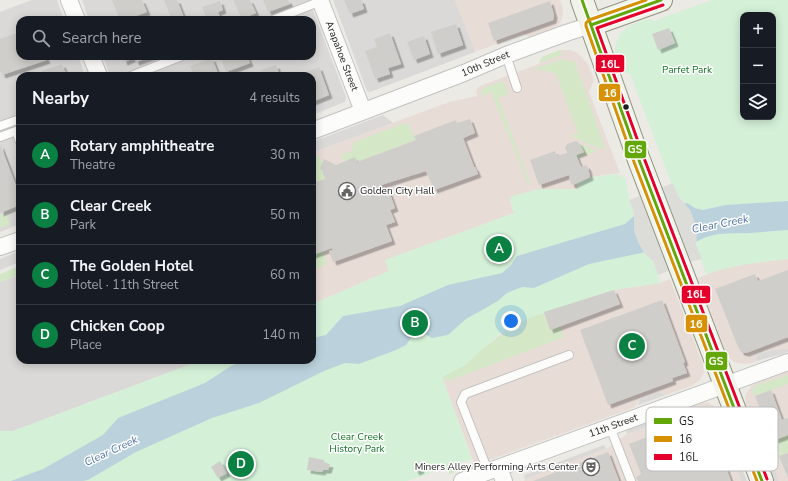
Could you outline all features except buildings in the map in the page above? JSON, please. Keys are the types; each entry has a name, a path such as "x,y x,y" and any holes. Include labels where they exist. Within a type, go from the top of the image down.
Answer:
{"street":[{"path":"69,0 75,16"},
{"path":"582,0 651,189 733,407"},
{"name":"10th Street","path":"316,129 464,73 506,55 661,0"},
{"name":"Arapahoe Street","path":"320,1 363,111"},
{"path":"93,60 97,72"},
{"path":"0,248 16,242"},
{"name":"11th Street","path":"665,407 788,362"},
{"name":"11th Street","path":"462,481 497,473 646,414"},
{"path":"758,471 762,481"}],"lane":[{"path":"283,16 320,1"},
{"path":"506,55 517,88"},
{"path":"141,72 172,60"},
{"path":"0,126 16,120"},
{"path":"0,137 16,131"},
{"path":"497,473 461,402 465,394 569,355"},
{"path":"610,427 631,481"}],"shaded area":[{"path":"32,0 57,0 63,16 16,16 16,60 79,60 84,72 16,72 16,226 0,232 0,12"},
{"path":"82,0 309,0 315,16 88,16"},
{"path":"333,0 455,0 463,20 485,12 474,49 475,52 370,92 367,91"},
{"path":"455,0 560,0 563,14 560,23 555,27 530,37 523,34 475,52"},
{"path":"316,18 346,97 345,102 316,113 316,72 109,72 104,60 316,60"},
{"path":"560,50 570,50 578,53 588,64 594,80 589,92 620,173 590,177 577,189 540,189 510,200 514,213 386,260 389,271 316,302 316,152 449,102 477,96 476,90 480,86 539,64 542,57"},
{"path":"383,115 393,123 316,152 316,140"},
{"path":"16,253 16,264 0,270 0,259"},
{"path":"788,259 788,349 772,350 755,354 757,361 751,363 742,364 734,362 727,355 698,278 718,270 749,263"},
{"path":"16,276 16,364 191,364 13,431 0,431 0,282"},
{"path":"670,279 703,364 704,372 700,380 691,386 666,395 659,392 640,399 635,407 473,466 474,463 442,377 526,319 614,290 660,283"},
{"path":"788,349 788,352 757,361 755,355 772,350"},
{"path":"788,371 788,481 779,481 775,471 778,471 778,407 747,407 745,398 752,385"},
{"path":"659,392 666,395 638,405 640,399"},
{"path":"707,402 716,407 690,407"},
{"path":"646,423 646,427 627,434 626,430"},
{"path":"646,427 646,471 737,471 741,481 524,481 525,479 606,449 627,434"},
{"path":"604,445 606,449 525,479 524,475"},
{"path":"737,471 743,471 747,481 741,481"},
{"path":"770,471 775,471 779,481 774,481"}],"green space":[{"name":"Parfet Park","path":"712,0 788,0 788,201 725,205 703,210 685,203 678,196 671,182 630,74 620,69 615,59 616,43 620,34 632,25 643,20 654,21"},
{"path":"560,50 562,55 539,63 542,57"},
{"path":"563,59 575,62 605,148 600,149 571,136 578,133 556,74 544,70 538,71 536,68"},
{"path":"503,81 509,94 498,98 530,183 528,184 491,92 480,96 483,88"},
{"path":"402,124 408,124 416,140 357,162 344,162 341,155 352,151 354,142"},
{"path":"579,143 597,151 577,158 576,155 584,152"},
{"path":"318,155 323,163 320,169 322,170 325,179 316,182 316,156"},
{"name":"Clear Creek","path":"617,174 626,179 629,200 634,213 633,220 644,253 653,261 660,283 614,290 526,319 499,334 464,366 442,377 472,459 407,481 0,481 0,431 13,431 191,364 316,364 316,302 389,271 385,260 514,213 510,200 512,196 540,189 577,189 578,182 590,177"},
{"path":"6,213 10,224 0,228 0,215"},
{"path":"788,230 788,259 736,266 706,274 696,245 697,241 706,236 726,232 748,233"},
{"path":"323,251 327,264 316,269 316,254"},
{"path":"16,268 16,276 0,282 0,274"},
{"path":"544,312 550,330 560,326 564,337 448,381 447,379 443,381 442,377 464,366 509,328"},
{"path":"788,375 788,384 755,396 751,391 757,385"},
{"path":"788,435 788,453 780,456 778,451 778,439"},
{"path":"473,463 473,466 450,474 447,468 466,465"}],"water":[{"name":"Clear Creek","path":"788,201 788,230 717,234 698,241 589,264 534,288 522,287 507,293 498,301 466,319 448,335 432,338 421,332 411,338 406,345 396,350 359,364 345,363 324,371 259,403 212,418 136,452 88,480 11,481 43,469 103,435 118,418 205,383 236,364 316,364 316,337 326,335 343,316 400,306 448,285 502,273 511,265 517,256 625,224 634,216 687,203 695,208 703,210 725,205"}],"pier":[{"path":"673,183 678,196 690,210 694,220 697,232 696,245 702,259 658,275 653,261 644,253 638,242 634,231 634,213 629,200"}],"transit line":[{"name":"GS","path":"582,0 639,160 734,407"},
{"name":"16","path":"646,0 589,20 586,23 586,26 634,162 728,407"},
{"name":"GS","path":"591,25 661,0"},
{"name":"16L","path":"663,5 597,28 644,158 739,407"},
{"name":"16","path":"753,471 757,481"},
{"name":"GS","path":"758,471 762,481"},
{"name":"16L","path":"764,471 767,479"}],"place":[{"name":"Golden City Hall","path":"347,191"},
{"name":"Rotary amphitheatre","path":"499,249"},
{"name":"Clear Creek","path":"415,323"},
{"name":"The Golden Hotel","path":"632,346"},
{"name":"Chicken Coop","path":"241,464"},
{"name":"Miners Alley Performing Arts Center","path":"591,467"}],"park label":[{"name":"Clear Creek History Park","path":"357,442"}]}
